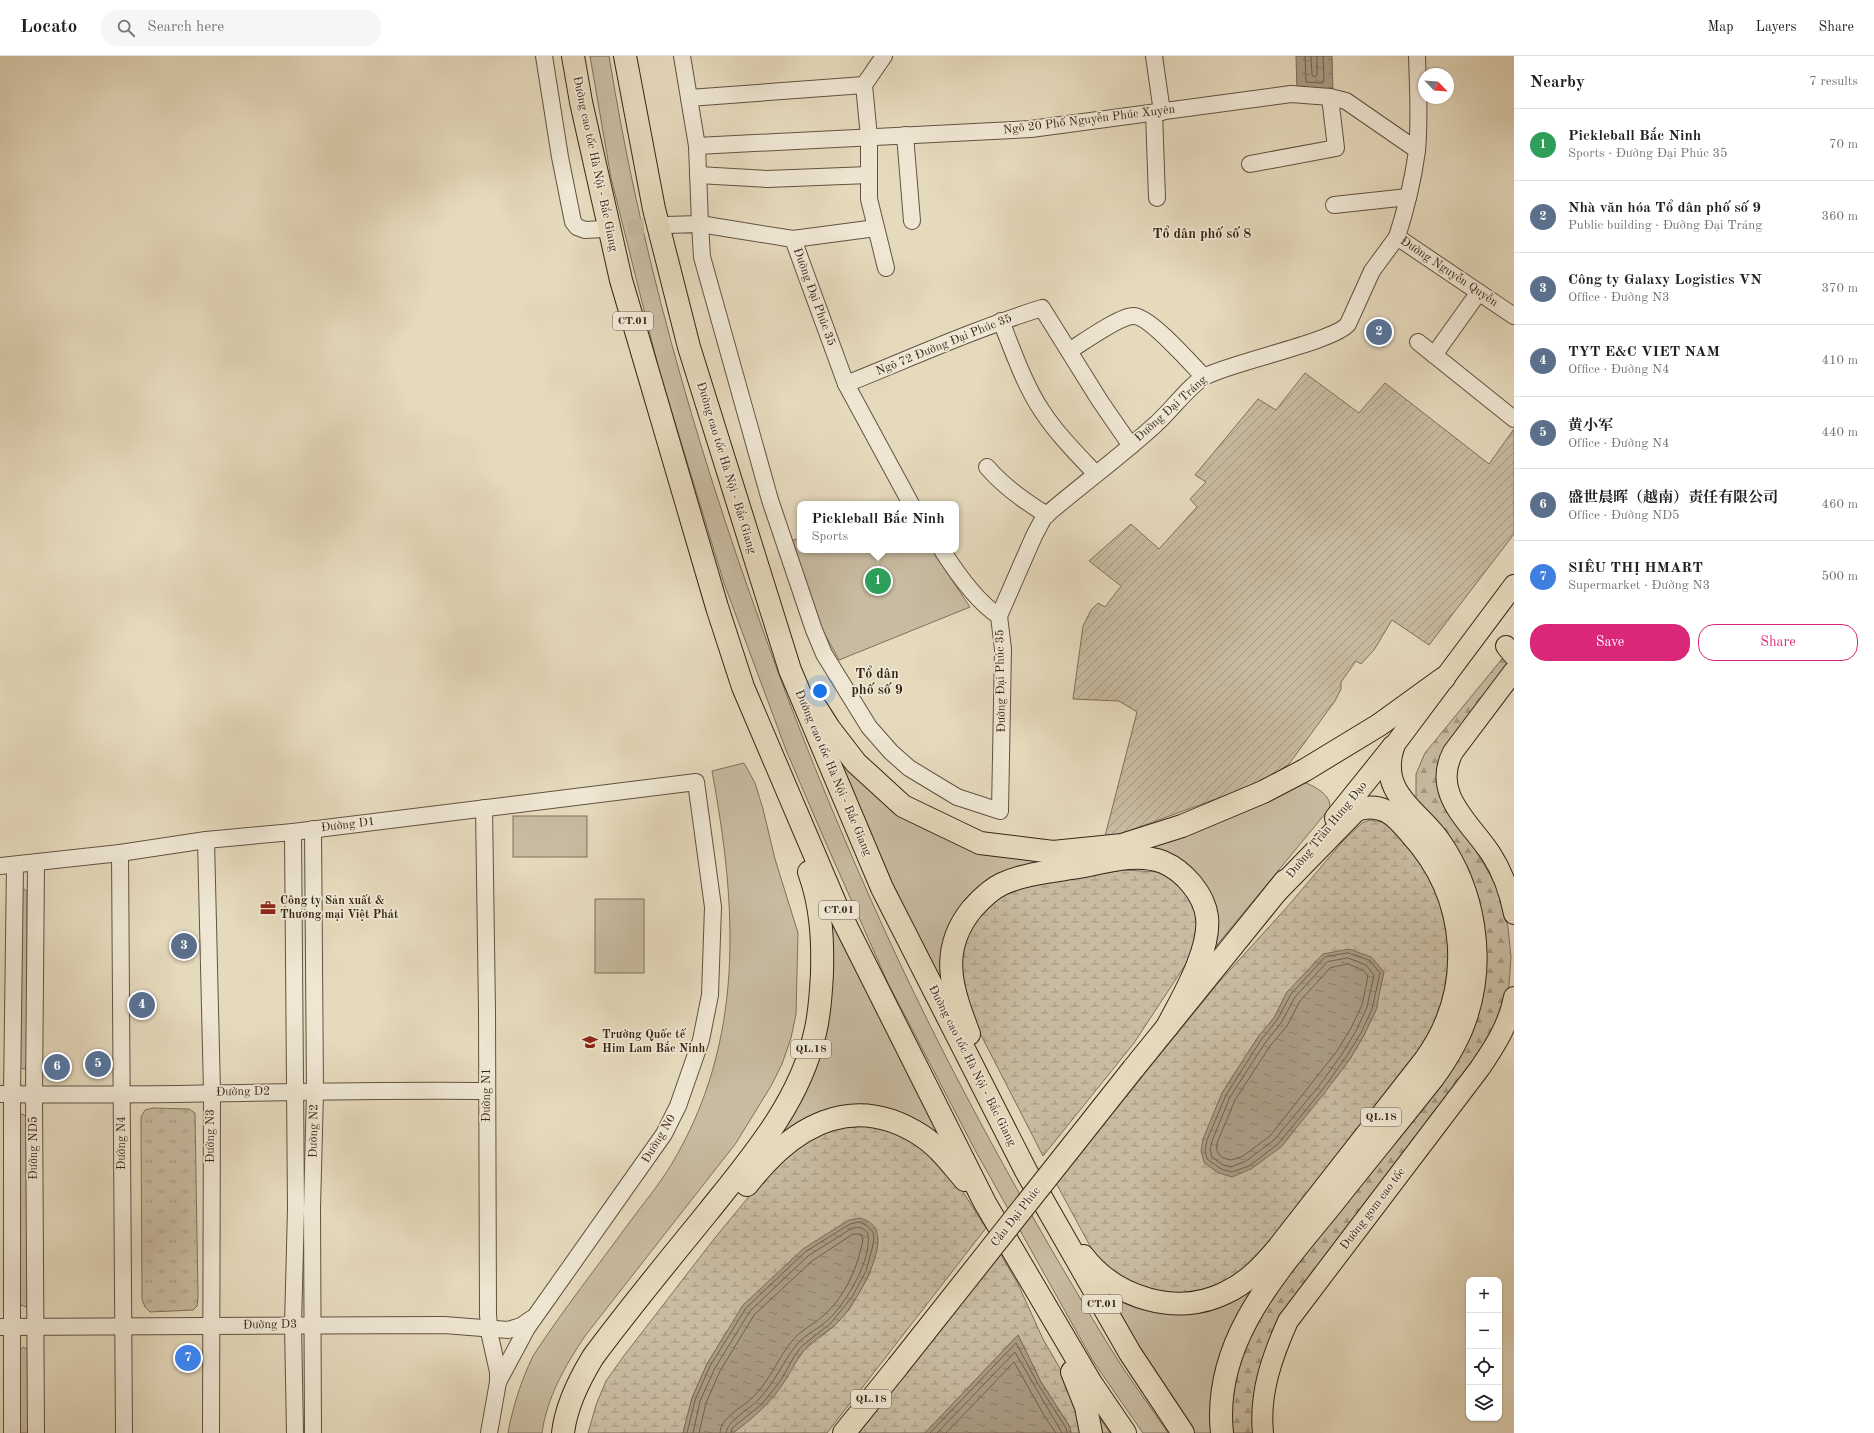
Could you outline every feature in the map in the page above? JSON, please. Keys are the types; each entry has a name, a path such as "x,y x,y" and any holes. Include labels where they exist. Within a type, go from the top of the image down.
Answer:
{"highway":[{"name":"Đường cao tốc Hà Nội - Bắc Giang","path":"573,56 581,102 621,280 743,687 839,912 985,1203 1012,1252 1091,1383 1125,1433"},
{"name":"Đường cao tốc Hà Nội - Bắc Giang","path":"625,56 654,210 685,332 790,670 882,888 1026,1171 1130,1352 1183,1433"},
{"path":"755,560 814,704 829,728 856,763 903,806 980,843 1052,852 1122,845 1182,826 1263,792 1305,770 1379,725 1444,678"},
{"name":"QL.18","path":"563,1433 564,1423 573,1397 585,1370 603,1344 767,1135 782,1112 799,1078 816,1032 820,998 822,946 818,901 806,861 738,693 718,607"},
{"path":"1222,1433 1221,1408 1228,1366 1235,1344 1252,1311 1281,1268 1433,1078 1450,1053 1467,1014 1473,986 1476,956 1470,914 1460,879 1450,856 1432,830 1404,803 1397,793 1390,768 1390,755 1393,748"},
{"name":"Đường Trần Hưng Đạo","path":"1133,1069 1393,748"},
{"name":"QL.18","path":"1026,1171 1080,1253 1093,1268 1118,1287 1143,1299 1164,1303 1182,1303 1197,1302 1216,1297 1242,1283 1268,1260 1434,1048 1451,1009 1457,988 1459,966 1459,946 1456,921 1442,878 1418,841 1400,820 1383,810 1366,807 1351,813 1277,892"},
{"path":"1008,1136 962,1014 953,986 951,972 953,943 962,925 975,906 993,890 1010,881 1032,875 1126,859 1143,858 1162,862 1177,870 1199,895 1207,917 1207,929 1194,975 1167,1027"},
{"name":"Cầu Đại Phúc","path":"844,1433 1133,1069"},
{"path":"577,1433 585,1404 608,1361 762,1166 779,1149 811,1127 836,1118 852,1116 874,1117 900,1124 923,1137 933,1145 985,1203"},
{"path":"1012,1252 1041,1320 1078,1384 1086,1407 1090,1433"}],"main road":[{"name":"Đường Trần Hưng Đạo","path":"1393,748 1514,585"},
{"path":"1514,671 1453,752 1448,762 1446,779 1450,796 1491,854 1501,873 1514,914"},
{"name":"Đường gom cao tốc","path":"1263,1433 1266,1380 1273,1355 1288,1321 1480,1068 1503,1031 1510,1014 1514,997"}],"street":[{"path":"544,56 560,157 573,222 577,227 585,230 604,229"},
{"path":"682,56 697,146 700,224"},
{"path":"884,56 864,86 869,137 869,199 886,268"},
{"path":"1154,56 1158,112 1157,198"},
{"name":"Đường Nguyễn Quyền","path":"1417,56 1419,108 1417,150 1408,197 1397,237 1514,316"},
{"path":"689,98 864,86"},
{"name":"Ngõ 20 Phố Nguyễn Phúc Xuyên","path":"697,146 1031,129 1291,94 1330,97 1346,101 1417,150"},
{"path":"1250,164 1336,148 1330,97"},
{"path":"905,135 912,222"},
{"path":"698,175 767,179 869,175"},
{"path":"1334,205 1408,197"},
{"name":"Đường Đại Phúc 35","path":"700,224 702,257 770,500 814,630 824,654 869,727 891,752 909,768 957,797 1000,811 1003,650 999,616 982,601 954,568 944,553"},
{"name":"Đường Đại Phúc 35","path":"666,225 700,224 793,240 846,384 909,501"},
{"path":"793,240 876,228"},
{"name":"Đường Đại Tráng","path":"999,616 1034,536 1047,515 1157,424 1204,377 1250,360 1324,337 1344,328 1348,324 1372,272 1397,237"},
{"path":"1434,355 1479,292"},
{"name":"Ngõ 72 Đường Đại Phúc 35","path":"846,384 1001,321 1042,308 1069,351"},
{"path":"1131,446 1100,401 1069,351 1121,320 1133,316 1142,318 1156,328 1204,377"},
{"path":"1001,321 1016,360 1041,410 1067,445 1096,474"},
{"path":"1418,342 1514,418"},
{"path":"987,467 999,482 1027,503 1047,515"},
{"name":"Đường D1","path":"8,866 120,853 206,840 293,832 696,782"},
{"name":"Đường N0","path":"489,1433 498,1382 513,1352 536,1315 664,1134 678,1106 701,1040 710,995 713,907 696,782"},
{"name":"Đường N1","path":"484,808 489,1328 498,1372 498,1382"},
{"name":"Đường N2","path":"313,829 315,1091 312,1208 313,1433"},
{"name":"Đường N2","path":"293,832 296,1091 296,1209 293,1325 295,1433"},
{"name":"Đường N3","path":"206,840 212,1092 210,1326 211,1433"},
{"name":"Đường N4","path":"120,853 124,1433"},
{"name":"Đường ND5","path":"36,863 34,1094 36,1433"},
{"name":"Đường ND5","path":"8,866 6,1327 12,1433"},
{"path":"294,960 314,959"},
{"name":"Đường D2","path":"6,1094 487,1091"},
{"path":"296,1209 312,1208"},
{"name":"Đường D3","path":"6,1327 124,1325 444,1325 506,1330 516,1328 527,1323 536,1315"}],"green space":[{"path":"590,56 609,56 636,200 671,343 691,413 736,553 814,767 875,909 901,965 985,1131 1077,1293 1109,1346 1168,1433 1143,1433 1093,1361 974,1148 888,983 786,750 724,583 659,370 611,178"},
{"path":"1305,373 1359,413 1385,383 1489,464 1514,429 1514,534 1429,645 1392,620 1374,650 1361,664 1356,661 1341,682 1341,689 1335,701 1289,764 1262,782 1104,840 1137,712 1119,701 1073,699 1083,626 1091,610 1098,603 1105,607 1121,586 1089,561 1131,524 1159,549 1197,507 1190,499 1206,482 1195,475 1258,399 1276,410"},
{"path":"797,539 797,553 934,553 970,607 839,660 822,629 788,542"},
{"path":"1506,654 1509,664 1451,748 1467,836 1498,888 1508,927 1511,957 1509,985 1505,1005 1489,1044 1308,1283 1254,1433 1230,1433 1233,1387 1416,799 1416,774 1425,753"},
{"path":"826,738 910,816 1081,859 950,996 914,934"},
{"path":"744,763 755,783 775,859 798,933 796,1014 791,1038 782,1064 771,1086 736,1143 585,1336 558,1382 548,1407 542,1433 508,1433 518,1394 533,1356 568,1305 671,1165 695,1118 713,1070 724,1022 729,972 730,923 727,872 712,771"},
{"path":"1303,782 1317,788 1326,796 1330,804 1329,809 1207,957 1148,853 1151,845"},
{"path":"513,816 587,816 587,857 513,857"},
{"path":"1370,820 1388,823 1426,861 1454,936 1444,1019 1267,1253 1207,1296 1129,1288 1096,1257 1056,1183 1219,982 1288,906 1342,842 1362,823","holes":["1287,992 1376,1010 1350,1059 1281,1147 1219,1173 1204,1162 1222,1093 1258,1037 1274,1018"]},
{"path":"1124,870 1159,872 1178,881 1198,910 1195,950 1134,1043 1043,1156 981,1035 964,994 960,981 963,944 976,919 990,903 1015,889 1052,881"},
{"path":"21,889 27,891 27,1058 26,1068 24,1069 20,1068"},
{"path":"827,898 947,1146 779,1138 809,1072"},
{"path":"595,899 644,899 644,973 595,973"},
{"path":"153,1108 189,1109 195,1113 198,1297 197,1306 193,1310 150,1312 145,1307 142,1299 141,1117 145,1110"},
{"path":"23,1114 27,1118 28,1304 26,1307 21,1305 20,1302 19,1120 20,1115"},
{"path":"870,1126 903,1133 951,1173 986,1228 827,1433 733,1433 765,1406 805,1349 833,1327 849,1310 870,1273 878,1238 727,1331 707,1364 692,1398 683,1433 588,1433 596,1405 606,1381 714,1239 756,1188 802,1142 835,1128"},
{"path":"1301,1231 1215,1433 1190,1433 1093,1280"},
{"path":"1000,1253 1018,1284 1043,1339 1069,1384 1085,1433 1071,1433 1070,1427 1041,1382 1018,1335 925,1433 859,1433"},
{"path":"23,1347 28,1350 29,1433 20,1433 19,1352"},
{"path":"1093,1408 1110,1433 1097,1433"}],"water":[{"path":"1296,56 1332,56 1333,92 1297,91"},
{"path":"1349,949 1371,957 1384,972 1376,1010 1364,1035 1350,1059 1281,1147 1251,1169 1232,1177 1219,1173 1204,1162 1201,1151 1203,1139 1222,1093 1258,1037 1274,1018 1287,992 1323,954"},
{"path":"860,1218 870,1222 876,1230 878,1240 877,1251 873,1264 861,1290 840,1320 809,1345 799,1357 779,1390 767,1404 733,1433 683,1433 692,1398 707,1364 743,1305 803,1249 849,1220"},
{"path":"1018,1335 1041,1382 1070,1427 1071,1433 925,1433"}],"tunnel":[{"path":"604,229 666,225"}],"place":[{"name":"Nhà văn hóa Tổ dân phố số 9","path":"1379,332"},
{"name":"Pickleball Bắc Ninh","path":"878,581"},
{"name":"Công ty Sản xuất & Thương mại Việt Phát","path":"268,908"},
{"name":"Công ty Galaxy Logistics VN","path":"184,946"},
{"name":"TYT E&C VIET NAM","path":"142,1005"},
{"name":"Trường Quốc tế Him Lam Bắc Ninh","path":"590,1042"},
{"name":"黄小军","path":"98,1064"},
{"name":"盛世晨晖（越南）责任有限公司","path":"57,1067"},
{"name":"SIÊU THỊ HMART","path":"188,1358"}],"district":[{"name":"Tổ dân phố số 8","path":"1202,234"},
{"name":"Tổ dân phố số 9","path":"877,682"}]}
